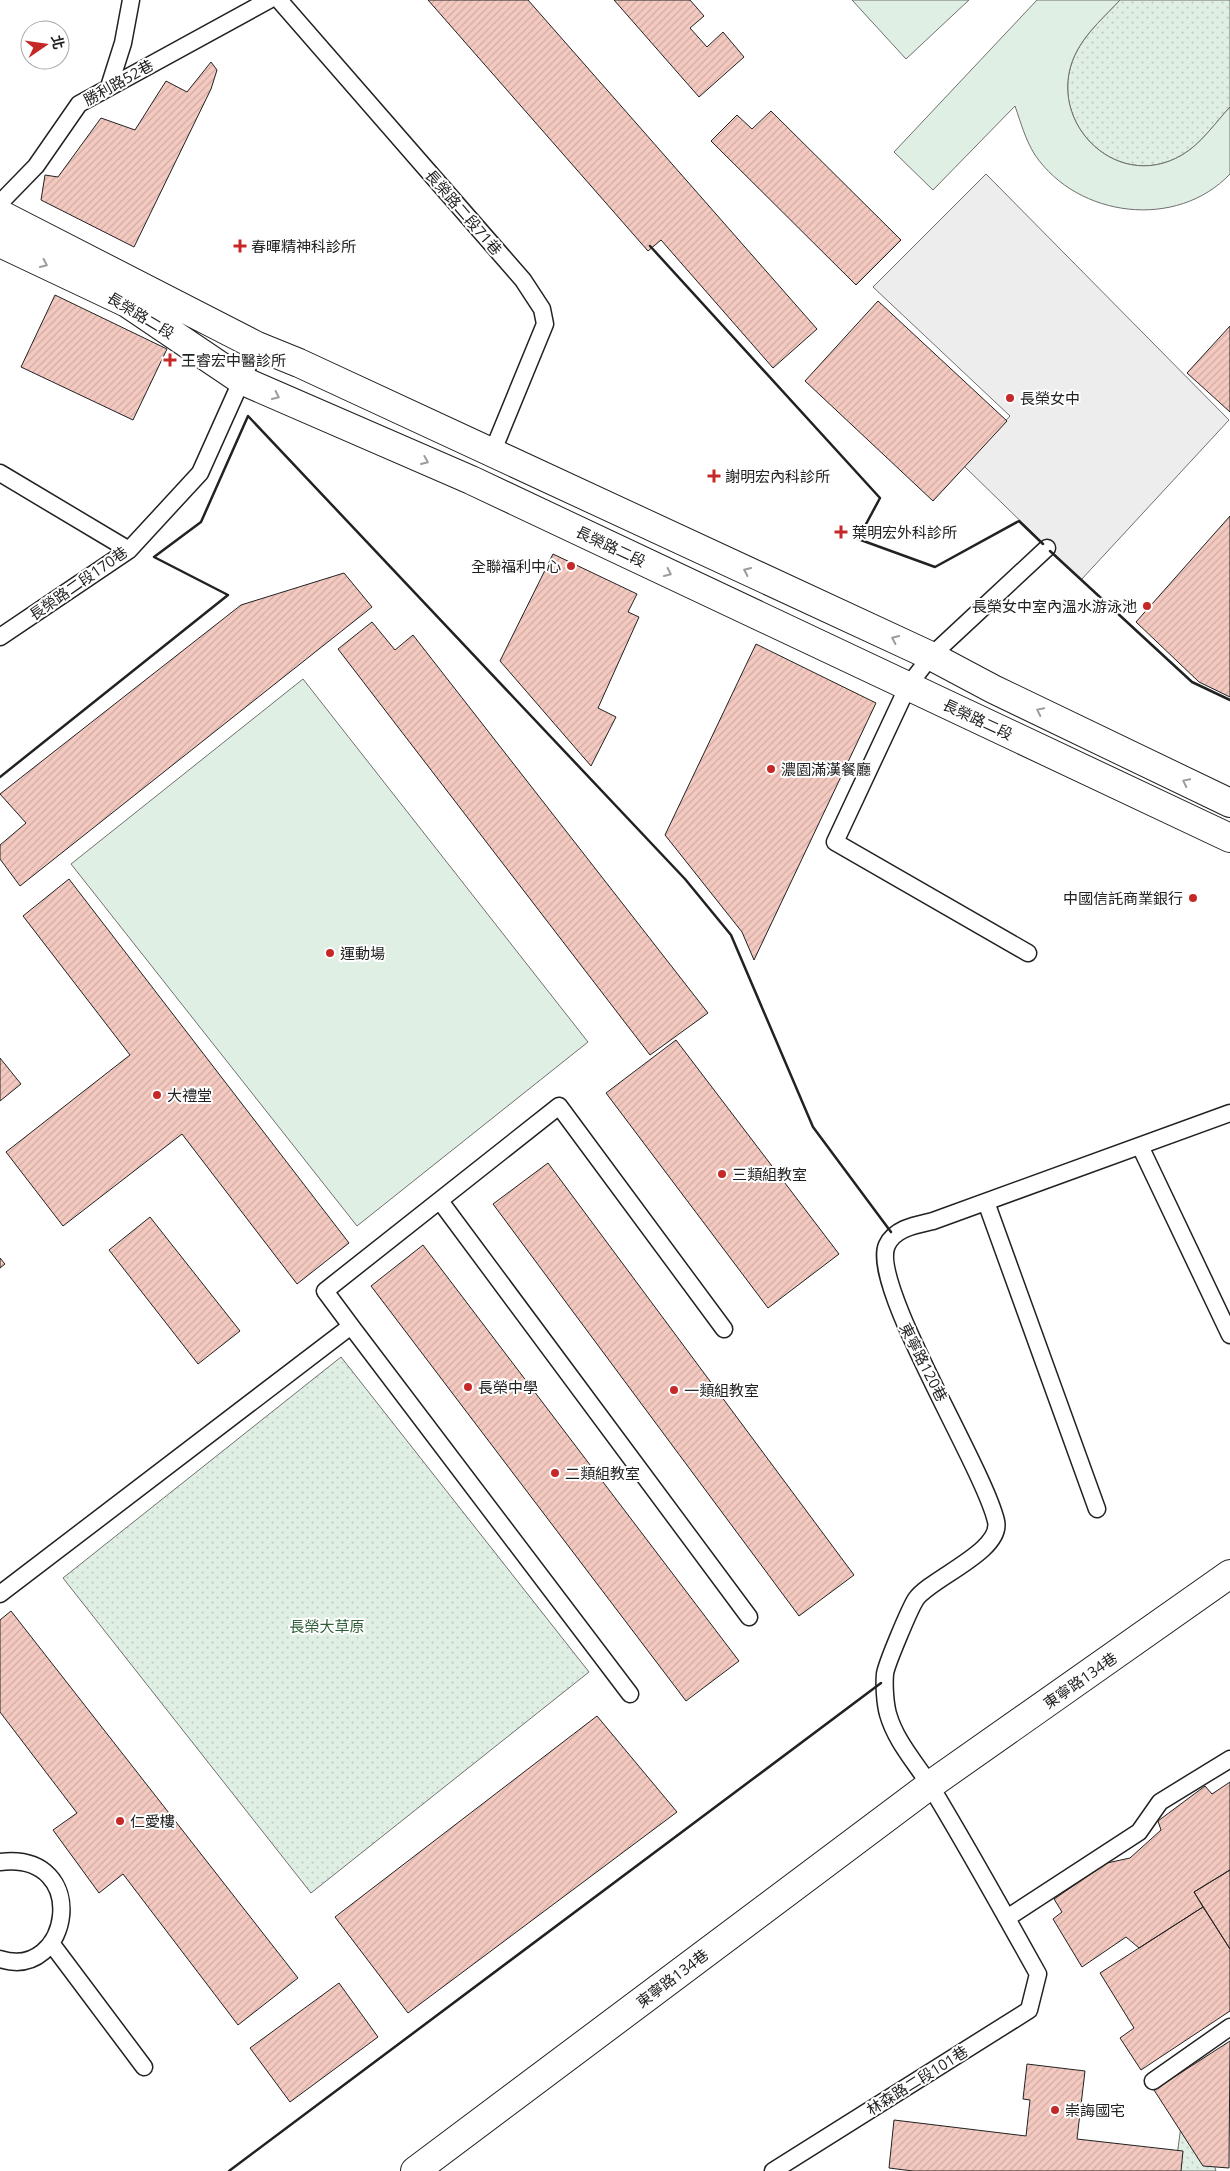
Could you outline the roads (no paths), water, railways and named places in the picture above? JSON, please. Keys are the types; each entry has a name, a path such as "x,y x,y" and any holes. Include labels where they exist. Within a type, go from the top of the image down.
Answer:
{"street":[{"name":"長榮路二段","path":"0,214 257,346 299,363 931,656 993,689 1230,804"},
{"name":"長榮路二段","path":"0,243 127,303 241,380 480,484 1230,838"},
{"name":"東寧路134巷","path":"415,2171 930,1785 1230,1574"}],"lane":[{"path":"109,87 123,43 131,0"},
{"name":"勝利路52巷","path":"0,203 36,166 79,104 269,0"},
{"name":"長榮路二段71巷","path":"279,0 523,280 542,309 545,324 492,453"},
{"name":"長榮路二段170巷","path":"0,637 129,550 200,473 257,346"},
{"path":"0,473 129,550"},
{"path":"1028,953 836,842 908,686 931,656 1047,548"},
{"path":"630,1694 325,1291 559,1106 724,1329"},
{"name":"東寧路120巷","path":"930,1785 902,1746 888,1713 885,1672 916,1599 980,1552 995,1536 997,1523 971,1457 899,1313 885,1270 886,1246 901,1230 986,1202 1230,1113"},
{"path":"1140,1146 1230,1335"},
{"path":"440,1201 749,1617"},
{"path":"986,1202 1097,1509"},
{"path":"0,1594 351,1326"},
{"path":"930,1785 1007,1918 1139,1832 1160,1802 1230,1760"},
{"path":"0,1862 14,1860 30,1864 43,1872 54,1884 61,1898 62,1914 59,1929 51,1943 38,1955 22,1961 0,1959"},
{"name":"林森路二段101巷","path":"773,2171 1028,2010 1038,1974 1007,1918"},
{"path":"51,1943 144,2067"},
{"path":"1153,2081 1230,2027"}],"place":[{"name":"春暉精神科診所","path":"240,246"},
{"name":"王睿宏中醫診所","path":"170,360"},
{"name":"長榮女中","path":"1010,398"},
{"name":"謝明宏內科診所","path":"714,476"},
{"name":"葉明宏外科診所","path":"841,532"},
{"name":"全聯福利中心","path":"571,566"},
{"name":"長榮女中室內溫水游泳池","path":"1147,606"},
{"name":"濃園滿漢餐廳","path":"771,769"},
{"name":"中國信託商業銀行","path":"1193,898"},
{"name":"運動場","path":"330,953"},
{"name":"大禮堂","path":"157,1095"},
{"name":"三類組教室","path":"722,1174"},
{"name":"長榮中學","path":"468,1387"},
{"name":"一類組教室","path":"674,1390"},
{"name":"二類組教室","path":"555,1473"},
{"name":"仁愛樓","path":"120,1821"},
{"name":"崇誨國宅","path":"1055,2110"}],"park label":[{"name":"長榮大草原","path":"327,1626"}]}
